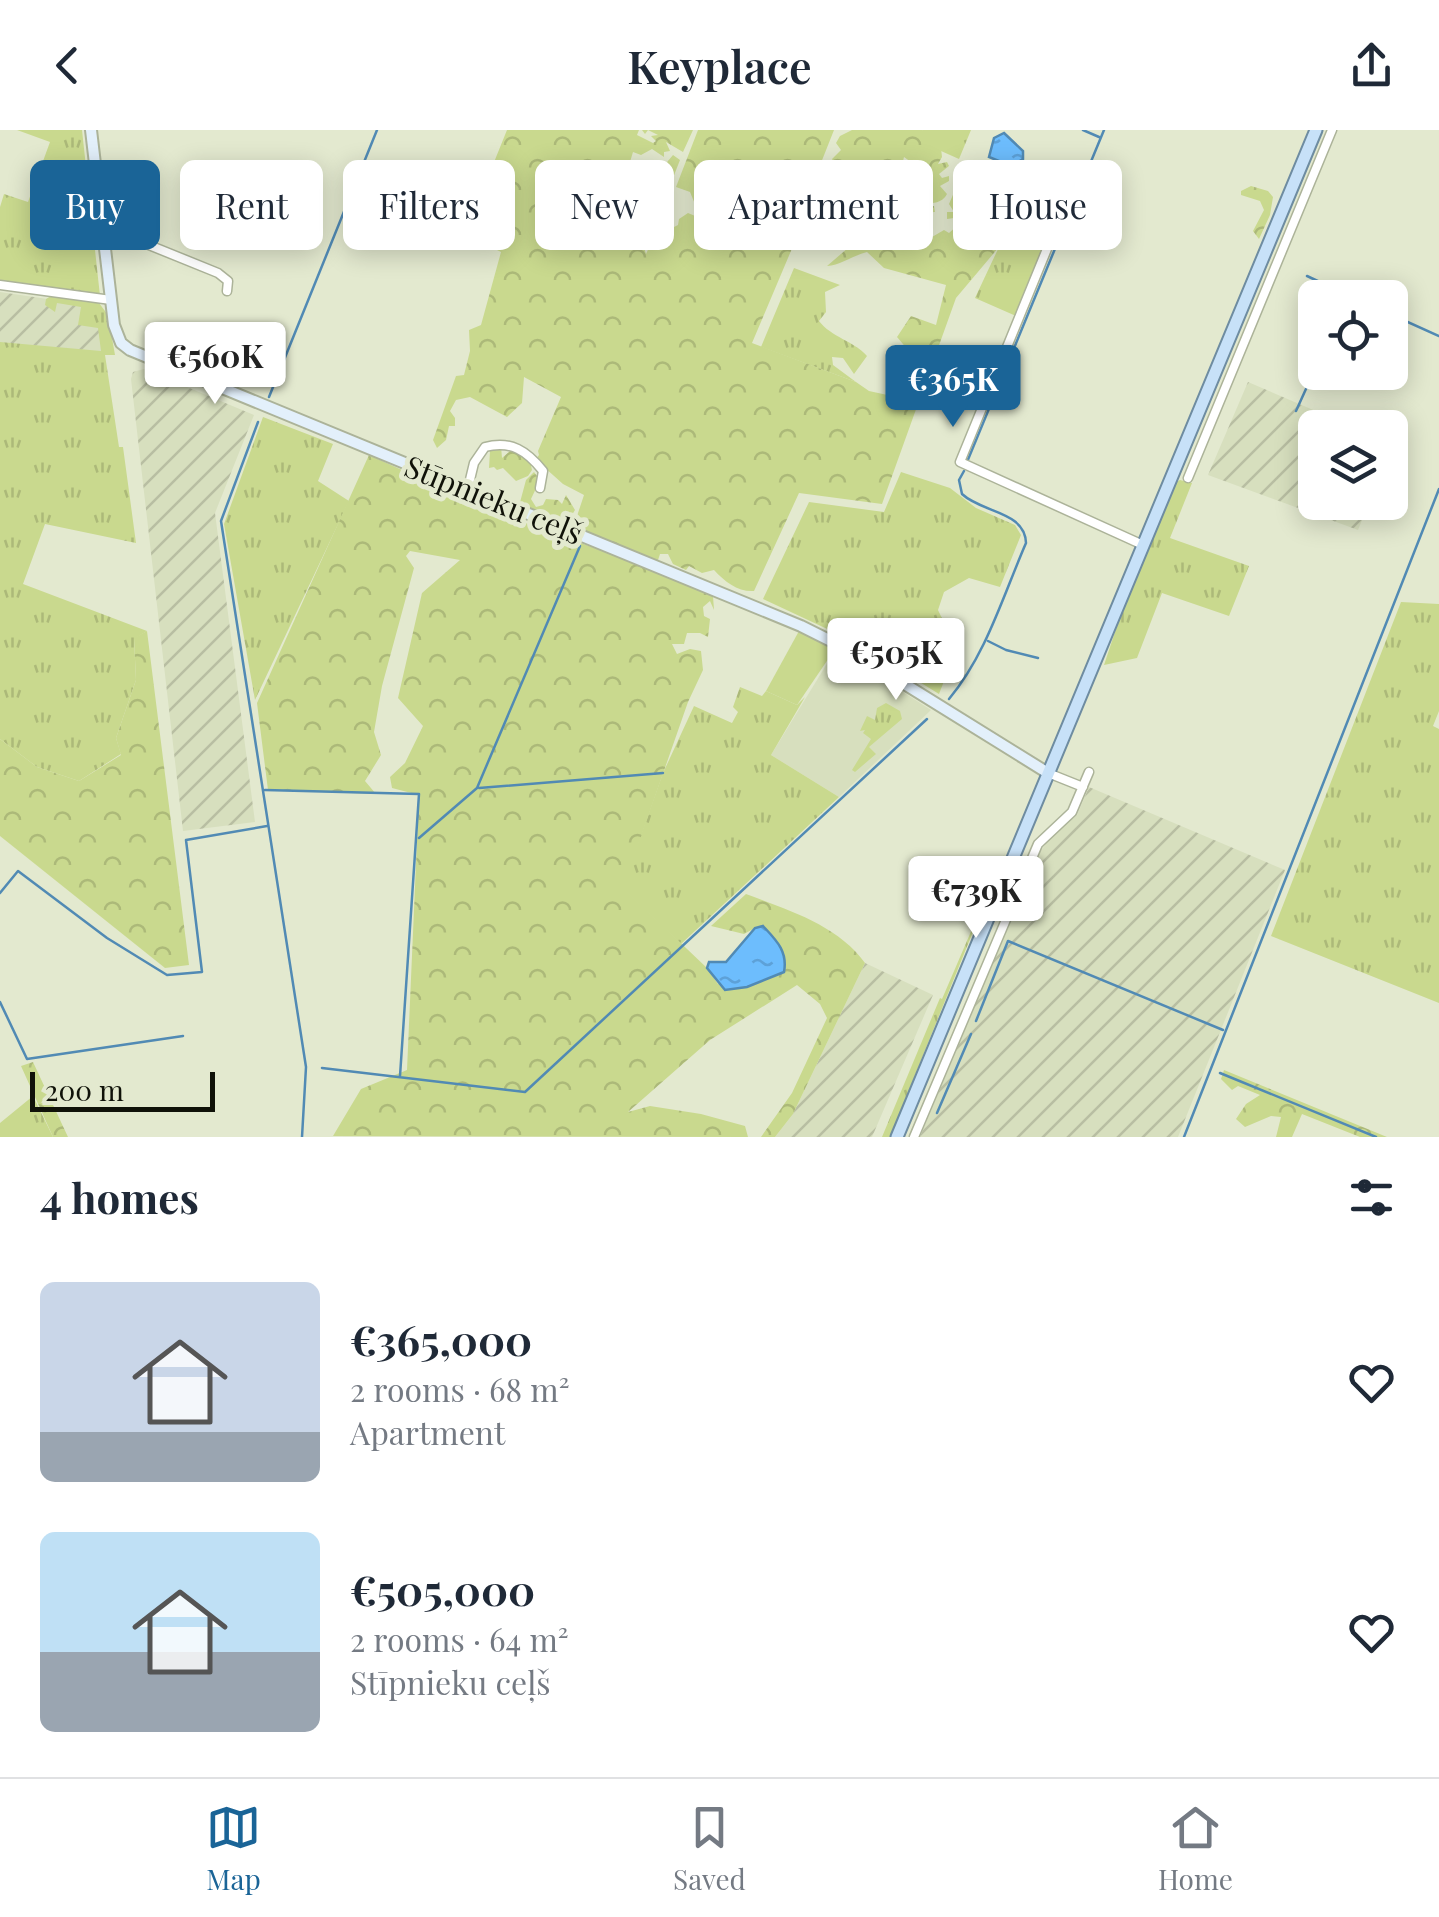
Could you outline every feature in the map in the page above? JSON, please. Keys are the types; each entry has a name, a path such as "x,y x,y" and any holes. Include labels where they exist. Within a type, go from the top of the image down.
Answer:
{"main road":[{"name":"Stīpnieku ceļš","path":"91,130 94,160"},
{"path":"896,1137 1316,130"},
{"name":"Stīpnieku ceļš","path":"105,250 116,333 130,350 756,605 821,635 1048,773"}],"street":[{"path":"1188,478 1332,130"},
{"path":"160,250 218,273 228,280 227,292"},
{"path":"1047,250 960,462 1143,546"},
{"path":"0,285 111,300"},
{"path":"468,488 474,463 485,447 498,444 528,452 543,471 540,488"},
{"path":"914,1137 1038,844 1072,812 1089,772"},
{"path":"1048,773 1084,788"}],"shaded area":[{"path":"0,292 95,306 105,354 0,345"},
{"path":"144,369 254,415 215,513 255,822 183,831 131,379 133,372"},
{"path":"1248,382 1313,410 1298,410 1298,508 1208,475"},
{"path":"1331,520 1362,520 1358,530"},
{"path":"836,649 931,710 839,797 771,755"},
{"path":"1089,787 1285,870 1178,1137 920,1137 1038,855 1050,838 1077,815"},
{"path":"865,963 933,995 872,1137 775,1137 793,1114"}],"green space":[{"path":"17,130 82,130 85,160 43,160 50,142"},
{"path":"507,130 639,130 637,135 653,143 656,141 651,136 658,135 648,130 693,130 683,152 666,142 670,151 664,152 664,157 652,149 641,155 633,152 631,160 535,160 535,250 645,250 646,254 648,250 674,250 674,227 688,213 694,216 694,250 791,250 752,343 856,382 869,391 892,396 914,357 897,337 911,316 936,325 946,285 884,268 867,252 827,266 846,250 933,250 933,236 944,230 949,233 953,229 953,250 996,250 956,298 882,504 799,493 754,591 732,585 714,570 702,573 689,566 686,570 673,564 668,554 653,559 519,506 526,480 534,472 540,480 531,499 536,507 546,499 562,504 566,495 575,510 570,518 576,519 584,495 563,484 544,467 534,468 532,464 561,397 524,377 522,403 507,417 470,397 456,400 450,411 455,426 449,426 446,440 437,448 433,440 456,376 464,375 470,351 469,330 481,325 501,252 497,250 515,250 515,160 495,160"},
{"path":"698,130 834,130 822,160 694,160 694,202 690,192 676,187"},
{"path":"852,130 922,130 930,136 929,147 937,144 941,148 938,164 947,162 949,166 939,174 942,178 949,176 949,181 940,186 947,194 933,202 933,160 832,160 841,150 836,143"},
{"path":"922,130 971,130 959,159 941,148 928,148"},
{"path":"673,155 680,160 674,175 674,160 669,160"},
{"path":"1251,186 1268,191 1273,197 1259,239 1253,231 1264,210 1260,201 1241,195"},
{"path":"4,194 28,202 30,197 30,250 95,250 100,296 0,280 0,207"},
{"path":"998,250 1043,250 1016,316 975,298"},
{"path":"794,268 840,285 825,292 826,312 819,321 867,356 854,374 843,358 832,357 833,365 856,382 761,347"},
{"path":"51,296 99,303 108,315 115,355 105,355 136,543 45,524 23,584 147,631 134,639 136,680 116,738 121,754 79,781 37,767 0,739 0,342 101,351 98,328 78,325 81,307 57,303 55,312 45,305"},
{"path":"263,417 333,444 318,481 349,501 255,700 224,524"},
{"path":"501,446 502,458 511,450 530,461 532,470 528,476 516,481 503,468 489,468 490,451"},
{"path":"369,455 490,510 655,570 713,596 714,610 710,601 703,607 704,616 710,619 708,637 687,633 684,644 672,644 677,654 690,649 701,651 703,670 688,702 623,888 707,968 718,984 784,972 782,950 762,932 755,928 744,934 711,926 746,894 827,929 865,963 793,1114 775,1137 761,1137 792,1093 827,1018 820,1004 797,985 710,1040 628,1112 650,1106 701,1114 745,1126 748,1137 333,1136 361,1089 407,1070 419,795 392,788 390,777 405,763 423,726 398,698 422,593 460,560 410,551 406,556 414,568 382,686 374,732 381,755 365,781 376,794 268,790 257,703"},
{"path":"901,472 950,488 976,508 1015,525 1021,535 1000,587 969,578 944,592 938,610 948,631 941,659 946,676 939,694 853,641 763,599 809,502 884,512"},
{"path":"1174,483 1192,483 1170,538 1249,566 1229,616 1162,593 1137,658 1104,665"},
{"path":"1401,602 1439,604 1439,711 1433,726 1439,729 1439,1003 1271,936"},
{"path":"147,631 189,965 165,968 0,836 0,739 37,767 79,781 121,755 116,738 136,680 134,638"},
{"path":"799,631 835,649 797,705 766,691"},
{"path":"740,687 762,696 766,691 797,705 805,697 771,755 839,797 681,944 622,888 663,773 694,706 732,723 738,712 733,707"},
{"path":"886,703 900,711 902,719 869,747 876,754 855,772 852,770 871,739 863,733 865,730 860,731 867,716 875,720 877,708"},
{"path":"1006,850 890,1137 882,1137 940,998"},
{"path":"33,1062 68,1137 53,1137 21,1066"},
{"path":"1224,1070 1387,1137 1360,1137 1302,1114 1292,1137 1276,1137 1281,1117 1271,1116 1245,1127 1236,1119 1246,1104 1260,1095 1238,1086 1232,1090 1221,1079"},
{"path":"33,1096 53,1137 0,1137 0,1123"}],"water":[{"path":"1004,133 1023,151 1023,159 989,157 994,138"},
{"path":"763,926 783,952 784,972 747,987 725,990 707,968 709,962 726,962 755,928"}],"waterway":[{"path":"269,397 377,130"},
{"path":"1083,130 1099,137"},
{"path":"967,462 1104,130"},
{"path":"1307,276 1316,280"},
{"path":"1408,322 1439,336"},
{"path":"1296,411 1306,390"},
{"path":"258,422 221,521 306,1067 302,1137"},
{"path":"949,699 984,644 1026,543 1024,532 1011,518 962,494 959,480 964,471"},
{"path":"1184,1137 1439,489"},
{"path":"419,838 477,788 580,546"},
{"path":"988,641 1038,658"},
{"path":"322,1068 525,1092 927,719"},
{"path":"479,788 663,773"},
{"path":"265,790 419,794 400,1076"},
{"path":"0,893 18,871 107,938 167,975 202,972 186,840 267,826"},
{"path":"976,1021 1008,941 1223,1030"},
{"path":"0,1002 27,1059 183,1036"},
{"path":"937,1113 971,1034"},
{"path":"1220,1073 1376,1137"}]}
